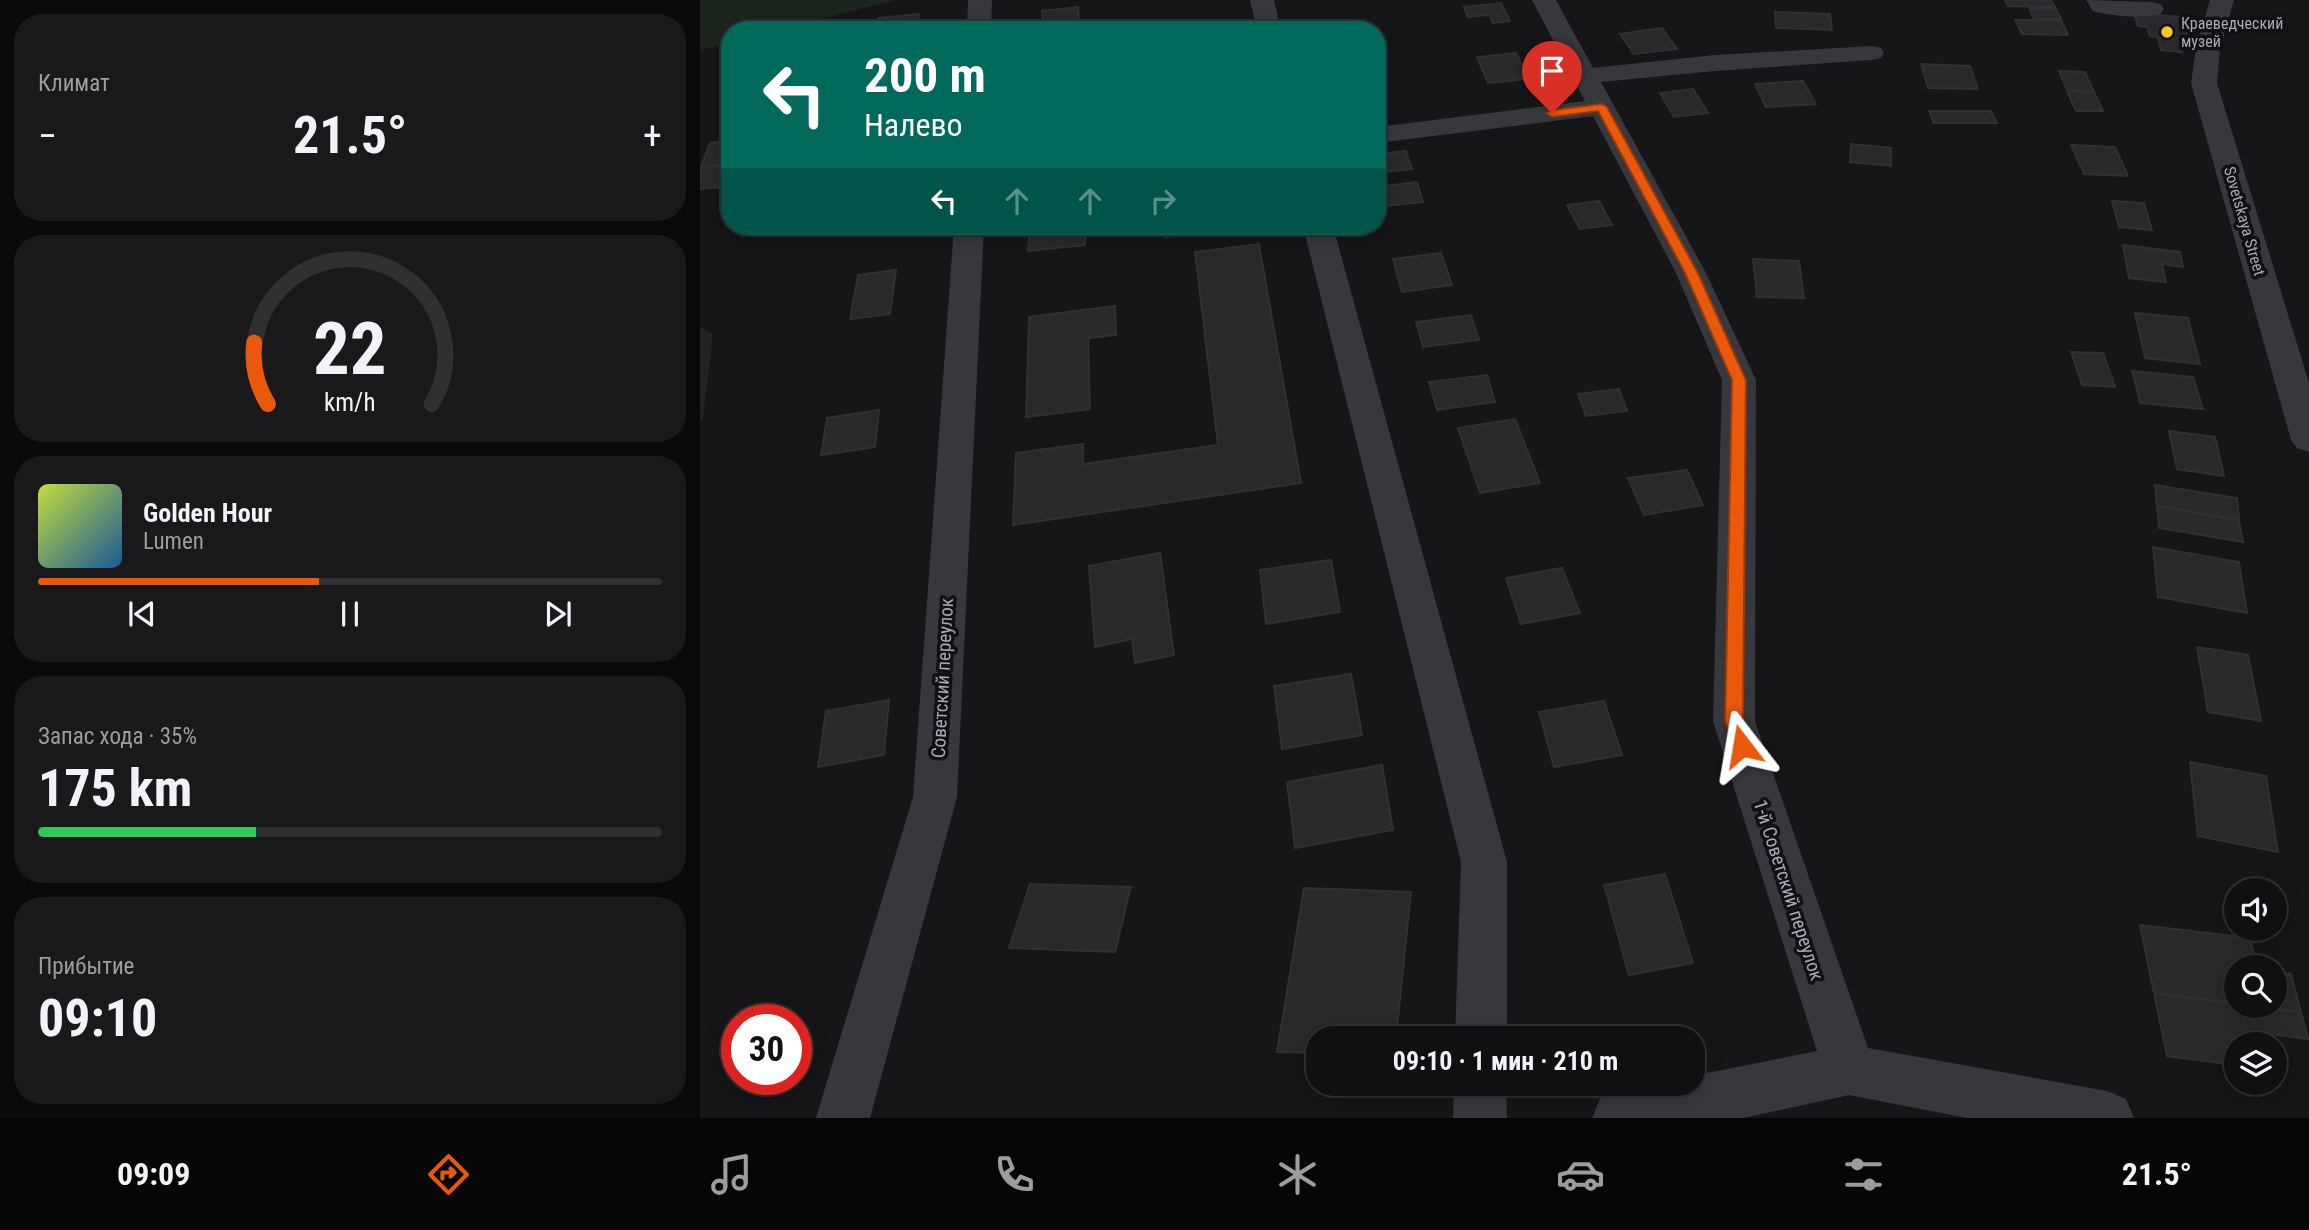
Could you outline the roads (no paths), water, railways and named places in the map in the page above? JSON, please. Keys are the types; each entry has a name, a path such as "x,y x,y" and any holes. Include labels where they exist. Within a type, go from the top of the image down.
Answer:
{"street":[{"path":"979,21 980,0"},
{"path":"1262,0 1267,21"},
{"name":"1-й Советский переулок","path":"1544,0 1691,273 1739,380 1734,721 1849,1070"},
{"path":"2098,0 2101,6 2152,9"},
{"name":"Sovetskaya Street","path":"2222,0 2208,48 2204,83 2308,433"},
{"path":"1386,133 1593,92 1715,63 1872,53"},
{"name":"Советский переулок","path":"843,1118 935,797 968,235"},
{"path":"1320,235 1484,862 1481,1026"},
{"path":"1619,1118 1849,1070 2106,1118"},
{"path":"1480,1096 1480,1118"}],"place":[{"name":"Краеведческий музей","path":"2167,32"}]}
